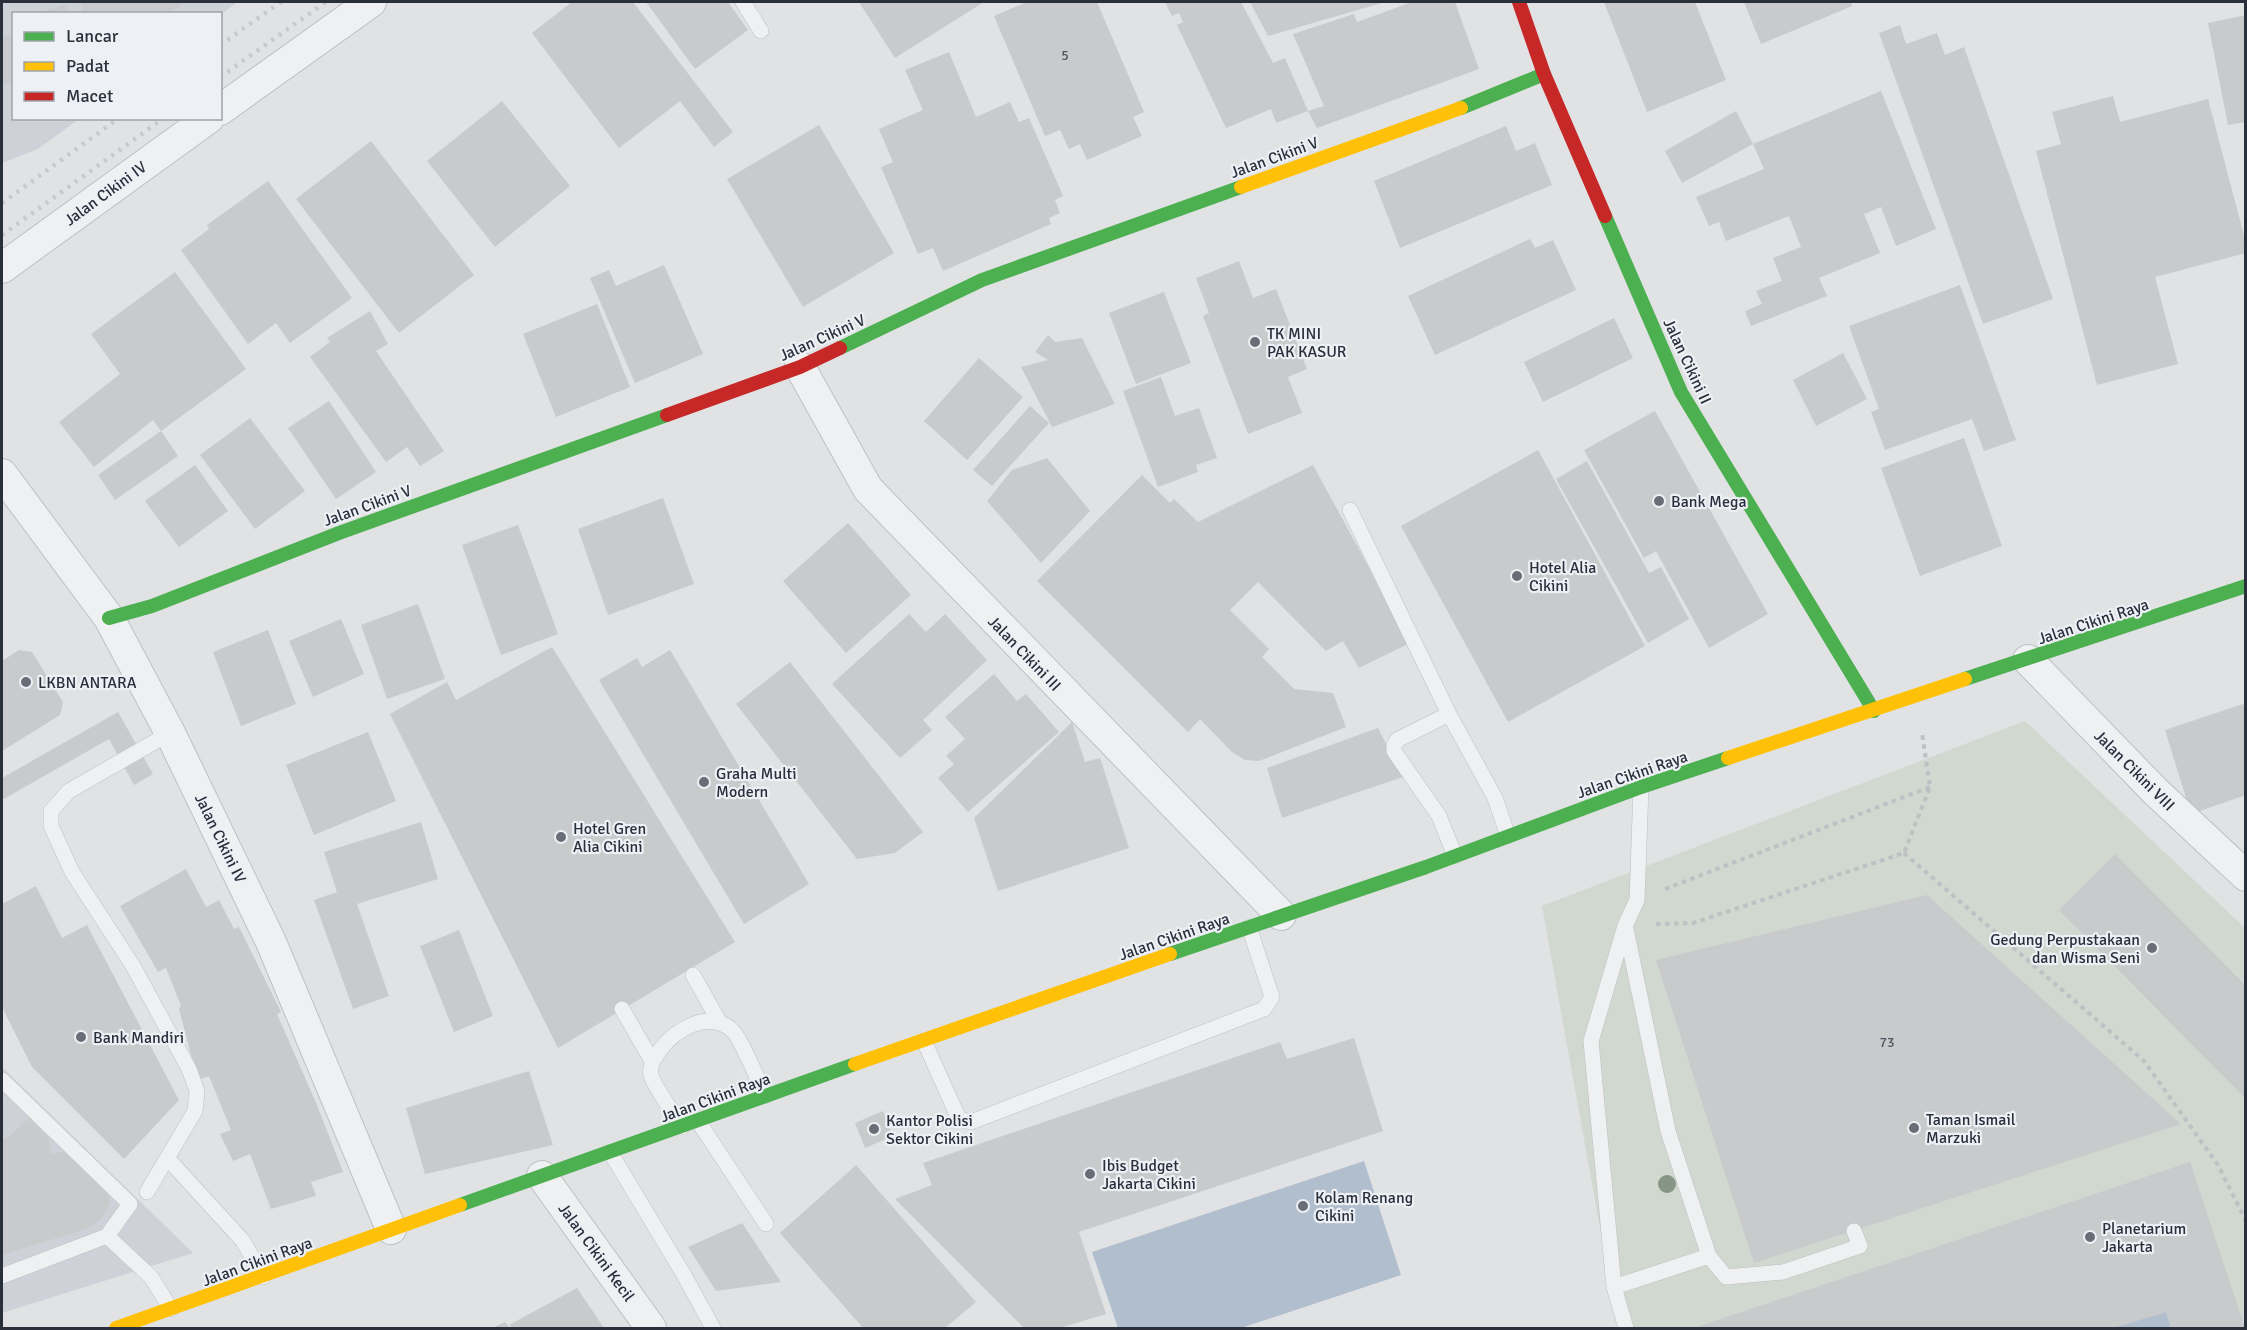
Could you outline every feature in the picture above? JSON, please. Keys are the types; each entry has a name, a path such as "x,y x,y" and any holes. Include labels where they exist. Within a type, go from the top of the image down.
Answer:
{"main road":[{"name":"Jalan Cikini II","path":"1519,2 1544,74 1681,392 1874,711"},
{"name":"Jalan Cikini V","path":"109,618 152,606 339,533 800,367 982,280 1490,97 1544,74"},
{"name":"Jalan Cikini Raya","path":"116,1329 765,1096 1455,856 1641,787 2246,586"}],"street":[{"path":"222,109 371,2"},
{"name":"Jalan Cikini IV","path":"2,268 205,120"},
{"name":"Jalan Cikini III","path":"800,367 868,489 1281,915"},
{"name":"Jalan Cikini IV","path":"2,474 109,618 170,733 271,942 391,1229"},
{"name":"Jalan Cikini VIII","path":"2028,660 2155,791 2246,876"},
{"name":"Jalan Cikini Kecil","path":"542,1176 651,1329"}],"lane":[{"path":"743,2 760,31"},
{"path":"1350,510 1449,714 1495,798 1508,836"},
{"path":"1449,714 1397,740 1394,751 1439,816 1455,856"},
{"path":"147,1192 195,1111 197,1091 189,1069 133,966 72,872 51,826 51,811 69,791 170,733"},
{"path":"1626,1329 1614,1287 1591,1041 1625,926 1637,900 1641,787"},
{"path":"1625,926 1668,1131 1709,1256 1726,1277 1783,1272 1860,1246 1854,1231"},
{"path":"924,1041 959,1119 971,1122 1264,1009 1272,997 1249,927"},
{"path":"693,975 720,1023"},
{"path":"622,1009 652,1061"},
{"path":"682,1127 651,1076 652,1061 670,1037 688,1025 707,1022 720,1023 733,1030 765,1096"},
{"path":"2,1080 130,1204 107,1236 2,1276"},
{"path":"698,1121 766,1224"},
{"path":"610,1152 684,1275 713,1329"},
{"path":"168,1160 243,1241 263,1277"},
{"path":"107,1236 151,1277 171,1309"},
{"path":"1614,1287 1709,1256"}],"path":[{"path":"1904,853 1930,787 1917,696"},
{"path":"1637,900 1930,787"},
{"path":"1625,926 1693,923 1904,853"},
{"path":"1904,853 2144,1061 2218,1165 2246,1221"}],"shaded area":[{"path":"2,2 238,2 222,13 12,12 12,120 78,120 38,149 2,163"},
{"name":"Taman Ismail Marzuki","path":"2025,721 2245,928 2245,1328 1618,1328 1542,906"},
{"path":"2,1067 193,1253 2,1313"}],"water":[{"name":"Kolam Renang Cikini","path":"1364,1161 1401,1275 1241,1328 1118,1328 1092,1252"},
{"path":"2166,1312 2171,1328 2112,1328"}],"building":[{"path":"80,2 180,2 182,6 166,12 83,12"},
{"path":"572,2 633,2 733,132 714,147 680,101 619,148 532,33"},
{"path":"646,2 728,2 748,30 695,69"},
{"path":"859,2 984,2 895,58"},
{"path":"1027,2 1097,2 1144,112 1133,117 1142,136 1087,160 1080,144 1069,149 1060,130 1045,136 994,16"},
{"path":"1165,2 1241,2 1273,63 1285,58 1308,111 1276,123 1271,109 1226,128 1177,25 1183,22 1179,13 1172,16"},
{"path":"1250,2 1385,2 1268,36"},
{"path":"1412,2 1455,2 1479,69 1317,128 1308,111 1324,106 1293,34 1354,14 1357,22"},
{"path":"1604,2 1695,2 1726,80 1647,112"},
{"path":"1744,2 1851,2 1852,6 1761,44"},
{"path":"67,4 69,12 39,12"},
{"path":"2246,15 2246,122 2228,125 2208,23"},
{"path":"1900,25 1906,44 1937,33 1945,55 1964,47 2053,299 1983,324 1879,33"},
{"path":"9,35 12,43 12,82 2,85 2,38"},
{"path":"949,52 976,117 1010,102 1019,122 1029,118 1063,196 1055,200 1060,213 1049,218 1051,224 943,271 933,248 918,254 881,167 893,162 879,129 923,110 905,70"},
{"path":"1881,91 1936,229 1896,246 1881,207 1864,214 1880,253 1819,278 1827,296 1751,326 1745,311 1762,304 1756,291 1782,281 1773,258 1801,247 1789,216 1726,241 1719,222 1709,226 1696,197 1764,169 1753,144"},
{"path":"2113,96 2120,122 2208,99 2246,243 2246,253 2155,277 2178,364 2097,385 2036,151 2061,144 2052,112"},
{"path":"502,101 570,186 495,247 427,161"},
{"path":"1736,111 1753,144 1682,183 1665,151"},
{"path":"819,125 894,253 803,307 727,179"},
{"path":"1506,126 1516,151 1535,143 1552,185 1400,248 1374,181"},
{"path":"371,141 474,275 399,333 296,199"},
{"path":"268,181 352,298 290,343 276,323 248,344 181,250 209,229 207,225"},
{"path":"1530,239 1535,248 1553,240 1576,290 1435,355 1408,296"},
{"name":"TK MINI PAK KASUR","path":"1239,261 1253,298 1276,289 1307,369 1288,377 1302,413 1248,434 1203,316 1209,313 1196,278"},
{"path":"664,265 703,354 635,383 590,278 609,270 616,286"},
{"path":"175,272 246,369 161,431 153,420 94,467 59,422 120,374 91,334"},
{"path":"1960,285 2016,440 1984,451 1972,419 1885,450 1871,412 1879,409 1849,326"},
{"path":"1164,292 1191,363 1136,384 1109,313"},
{"path":"597,304 630,387 556,417 523,334"},
{"path":"370,311 388,344 376,351 444,451 420,466 407,447 386,462 310,357 330,342 327,338"},
{"path":"1614,318 1633,358 1543,402 1524,362"},
{"path":"1048,335 1055,342 1082,338 1115,404 1052,427 1021,367 1048,360 1035,352"},
{"path":"1843,353 1867,399 1816,426 1793,380"},
{"path":"979,358 1023,397 967,460 924,421"},
{"path":"1161,377 1175,416 1199,408 1217,458 1196,465 1198,472 1158,487 1123,391"},
{"path":"329,401 376,472 336,499 288,428"},
{"path":"1030,406 1049,423 992,486 973,470"},
{"name":"Bank Mega","path":"1655,411 1768,614 1709,648 1656,551 1644,558 1584,450"},
{"path":"250,418 305,491 255,529 200,455"},
{"path":"161,431 178,456 115,500 98,475"},
{"path":"1964,438 2002,546 1920,576 1881,468"},
{"name":"Hotel Alia Cikini","path":"1538,450 1645,646 1508,722 1401,526"},
{"path":"1047,458 1090,511 1041,563 987,501 1012,470"},
{"path":"1587,461 1649,573 1661,567 1689,619 1648,643 1556,479"},
{"path":"195,465 228,511 179,547 145,501"},
{"path":"1313,465 1410,643 1359,668 1343,641 1326,651 1258,582 1230,610 1269,649 1262,657 1294,689 1333,693 1346,727 1259,761 1245,760 1232,752 1200,719 1188,732 1037,581 1142,475 1170,503 1174,499 1198,522"},
{"path":"663,498 694,584 608,615 578,529"},
{"path":"848,523 911,595 846,653 783,581"},
{"path":"518,525 558,634 501,655 462,545"},
{"path":"418,604 445,679 387,699 361,625"},
{"path":"909,614 926,632 945,614 987,660 923,720 932,730 900,758 832,684"},
{"path":"341,619 364,674 313,697 289,641"},
{"path":"268,630 296,704 241,726 213,652"},
{"name":"Hotel Gren Alia Cikini","path":"552,647 735,942 558,1048 390,714 447,682 456,700"},
{"name":"LKBN ANTARA","path":"19,650 32,652 63,702 60,715 2,751 2,661"},
{"name":"Graha Multi Modern","path":"670,650 809,884 744,924 599,680 637,658 642,667"},
{"path":"790,662 923,832 895,853 857,859 736,704"},
{"path":"994,674 1017,701 1026,694 1059,732 968,812 938,778 954,764 946,756 965,739 945,717"},
{"path":"2246,703 2246,795 2191,814 2165,730"},
{"path":"118,712 153,774 134,785 109,739 2,800 2,778"},
{"path":"1072,722 1085,762 1100,758 1129,848 998,891 974,818"},
{"path":"1378,728 1403,777 1282,818 1267,768"},
{"path":"368,732 396,801 314,835 286,765"},
{"path":"421,822 438,879 357,904 389,996 353,1009 314,900 337,892 324,852"},
{"name":"Gedung Perpustakaan dan Wisma Seni","path":"2115,854 2246,986 2246,1099 2059,910"},
{"path":"186,869 206,907 219,900 234,929 239,927 281,1012 277,1014 317,1105 343,1172 311,1182 316,1196 271,1209 250,1154 233,1161 220,1134 231,1130 209,1076 201,1079 193,1062 179,1009 181,1006 166,968 158,972 120,906"},
{"name":"Bank Mandiri","path":"36,886 62,938 87,925 179,1100 124,1159 32,1067 2,1007 2,904"},
{"path":"1927,895 2181,1124 1754,1263 1656,960"},
{"path":"459,930 493,1016 454,1032 420,946"},
{"name":"Ibis Budget Jakarta Cikini","path":"1354,1038 1383,1131 1079,1232 1106,1314 1060,1328 1024,1328 895,1199 932,1185 923,1163 1280,1042 1287,1059"},
{"path":"529,1071 553,1145 425,1174 406,1108"},
{"name":"Kantor Polisi Sektor Cikini","path":"883,1111 893,1136 865,1148 855,1123"},
{"path":"29,1118 49,1139 51,1154 65,1151 108,1194 110,1203 101,1219 89,1228 2,1255 2,1140 9,1137"},
{"name":"Planetarium Jakarta","path":"2190,1162 2245,1328 2171,1328 2166,1312 2112,1328 1694,1328"},
{"path":"856,1165 976,1302 945,1328 863,1328 780,1233"},
{"path":"742,1223 781,1282 716,1291 688,1247"},
{"path":"577,1288 604,1328 513,1328 509,1325"},
{"path":"505,1322 510,1328 492,1328"}],"railway":[{"path":"222,44 281,2"},
{"path":"222,76 326,2"},
{"path":"2,203 116,120"},
{"path":"2,235 161,120"}],"traffic: fast":[{"path":"1461,108 1544,74"},
{"path":"840,348 982,280 1241,187"},
{"path":"1605,216 1681,392 1874,711"},
{"path":"109,618 152,606 339,533 667,415"},
{"path":"1965,679 2246,586"},
{"path":"1170,954 1426,867 1641,787 1728,758"},
{"path":"460,1205 855,1064"}],"traffic: slow":[{"path":"1241,187 1461,108"},
{"path":"1728,758 1965,679"},
{"path":"855,1064 1170,954"},
{"path":"116,1328 460,1205"}],"traffic: jam":[{"path":"1519,2 1544,74 1605,216"},
{"path":"667,415 800,367 840,348"}],"place":[{"name":"TK MINI PAK KASUR","path":"1255,342"},
{"name":"Bank Mega","path":"1659,501"},
{"name":"Hotel Alia Cikini","path":"1517,576"},
{"name":"LKBN ANTARA","path":"26,682"},
{"name":"Graha Multi Modern","path":"704,782"},
{"name":"Hotel Gren Alia Cikini","path":"561,837"},
{"name":"Gedung Perpustakaan dan Wisma Seni","path":"2152,948"},
{"name":"Bank Mandiri","path":"81,1037"},
{"name":"Taman Ismail Marzuki","path":"1914,1128"},
{"name":"Kantor Polisi Sektor Cikini","path":"874,1129"},
{"name":"Ibis Budget Jakarta Cikini","path":"1090,1174"},
{"name":"Kolam Renang Cikini","path":"1303,1206"},
{"name":"Planetarium Jakarta","path":"2090,1237"}]}
